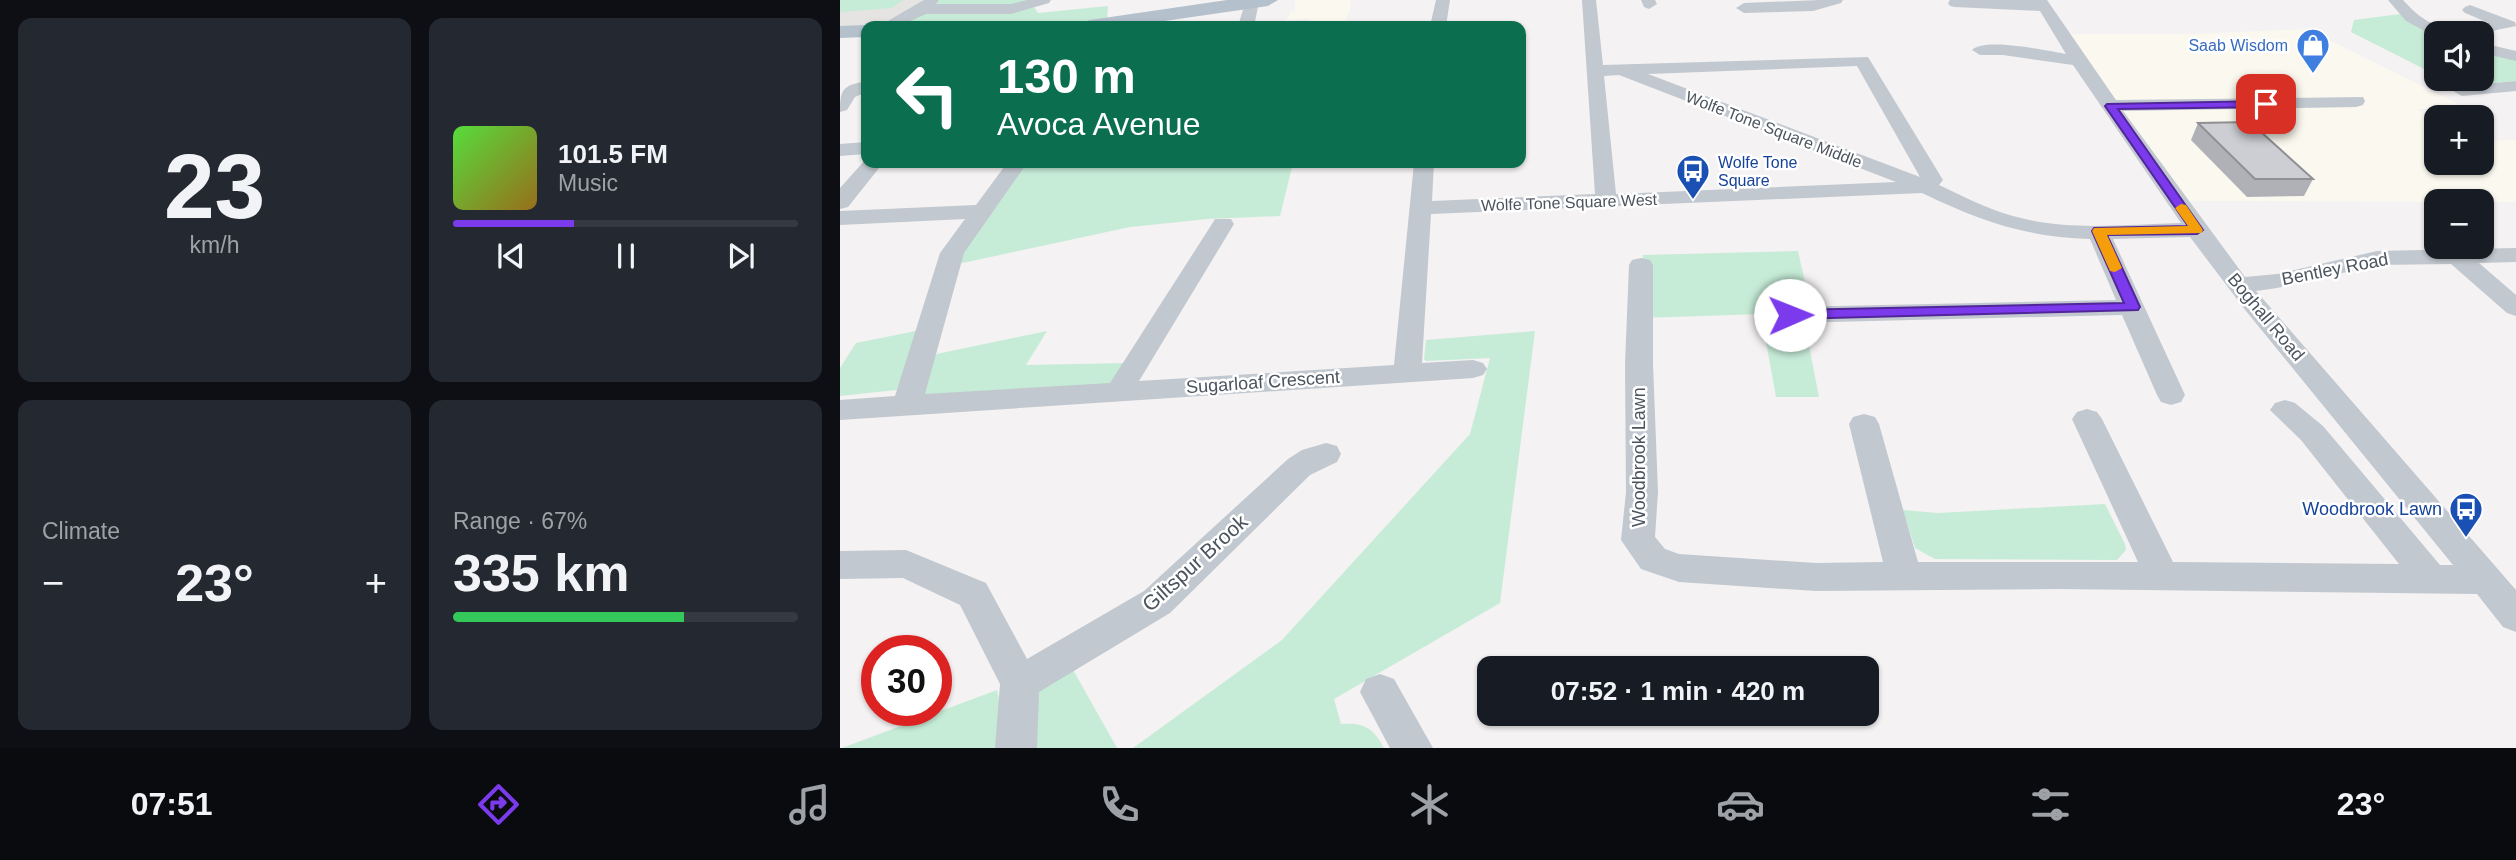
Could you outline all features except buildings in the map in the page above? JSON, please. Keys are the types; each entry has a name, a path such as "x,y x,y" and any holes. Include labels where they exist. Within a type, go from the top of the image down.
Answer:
{"main road":[{"path":"1127,21 1257,1"},
{"path":"840,32 861,31"}],"street":[{"path":"896,21 927,4 1011,9 1044,0"},
{"path":"1439,21 1443,0"},
{"path":"1589,0 1606,201"},
{"path":"1744,8 1827,5 1836,0"},
{"path":"2395,0 2411,18 2424,25"},
{"path":"1248,21 1257,1"},
{"path":"1955,3 2042,3"},
{"name":"Boghall Road","path":"2042,3 2110,106 2239,285 2516,616"},
{"path":"2470,10 2512,27"},
{"path":"2494,29 2512,27"},
{"path":"1980,50 2003,50 2079,61"},
{"path":"2494,50 2516,56"},
{"path":"1594,71 1861,61 1929,183"},
{"name":"Wolfe Tone Square Middle","path":"1621,70 1929,183"},
{"path":"840,106 849,93 861,88"},
{"path":"2110,106 2356,101"},
{"path":"840,150 861,148"},
{"path":"840,202 869,168"},
{"path":"908,405 952,253 1013,168"},
{"path":"1407,372 1424,168"},
{"name":"Wolfe Tone Square West","path":"1421,208 1606,201 1929,183 1972,208 2032,228 2098,231 2197,230"},
{"path":"840,218 982,211"},
{"path":"1118,392 1223,224"},
{"path":"2098,231 2171,395"},
{"name":"Bentley Road","path":"2494,255 2516,255"},
{"name":"Bentley Road","path":"2239,285 2277,281 2377,258 2424,256"},
{"path":"2460,259 2516,308"},
{"name":"Woodbrook Lawn","path":"1641,265 1639,364 1642,492 1638,540 1653,559 1679,568 1816,577 2162,575 2485,579"},
{"path":"1790,315 2133,307"},
{"name":"Sugarloaf Crescent","path":"840,410 1473,369"},
{"path":"2285,410 2312,433 2431,579"},
{"path":"2087,419 2162,575"},
{"path":"1864,424 1905,578"},
{"name":"Giltspur Brook","path":"1020,683 1157,603 1298,467 1326,454"},
{"path":"840,565 906,565 973,594 1020,683 1016,748"},
{"path":"1380,692 1412,748"}],"shaded area":[{"path":"840,0 924,0 914,10 886,21 861,21 861,29 840,29"},
{"path":"1295,0 1350,0 1351,7 1345,21 1286,21 1291,11 1295,11"},
{"path":"2307,29 2424,87 2424,91 2432,91 2460,105 2424,105 2424,109 2417,109 2424,114 2424,175 2494,175 2494,141 2516,140 2516,202 2494,202 2494,189 2424,189 2424,202 2189,201 2068,34 2193,34"}],"green space":[{"path":"840,0 903,0 892,8 840,12"},
{"path":"937,0 1036,0 1031,3 1038,13 1108,6 1107,20 1098,21 902,21"},
{"path":"2400,14 2424,27 2424,69 2351,32 2354,20"},
{"path":"2494,52 2516,58 2516,81 2494,83"},
{"path":"1021,168 1292,168 1280,216 1208,219 1130,227 958,264 961,252"},
{"path":"1798,251 1812,314 1803,315 1819,397 1776,397 1761,314 1642,318 1643,255"},
{"path":"921,330 906,389 840,396 840,368 856,343"},
{"path":"1047,331 1026,365 1128,363 1118,378 1108,385 928,396 924,393 932,355"},
{"path":"1535,331 1500,603 1334,699 1341,724 1362,725 1372,731 1384,748 1133,748 1282,640 1470,434 1490,358 1426,361 1426,340"},
{"path":"2105,504 2125,544 2126,550 2117,560 1935,559 1915,548 1903,510 1938,513"},
{"path":"1072,668 1117,748 1035,748 1032,705 1041,685"},
{"path":"997,690 1000,706 999,748 842,748 901,726 952,726 952,707"}],"slow traffic":[{"path":"2115,268 2098,231 2197,230 2181,208"}],"place":[{"name":"Saab Wisdom","path":"2313,75"},
{"name":"Wolfe Tone Square","path":"1693,201"},
{"name":"Woodbrook Lawn","path":"2466,539"}],"route":[{"path":"1790,315 2133,307 2098,231 2197,230 2110,106 2266,104"}]}
